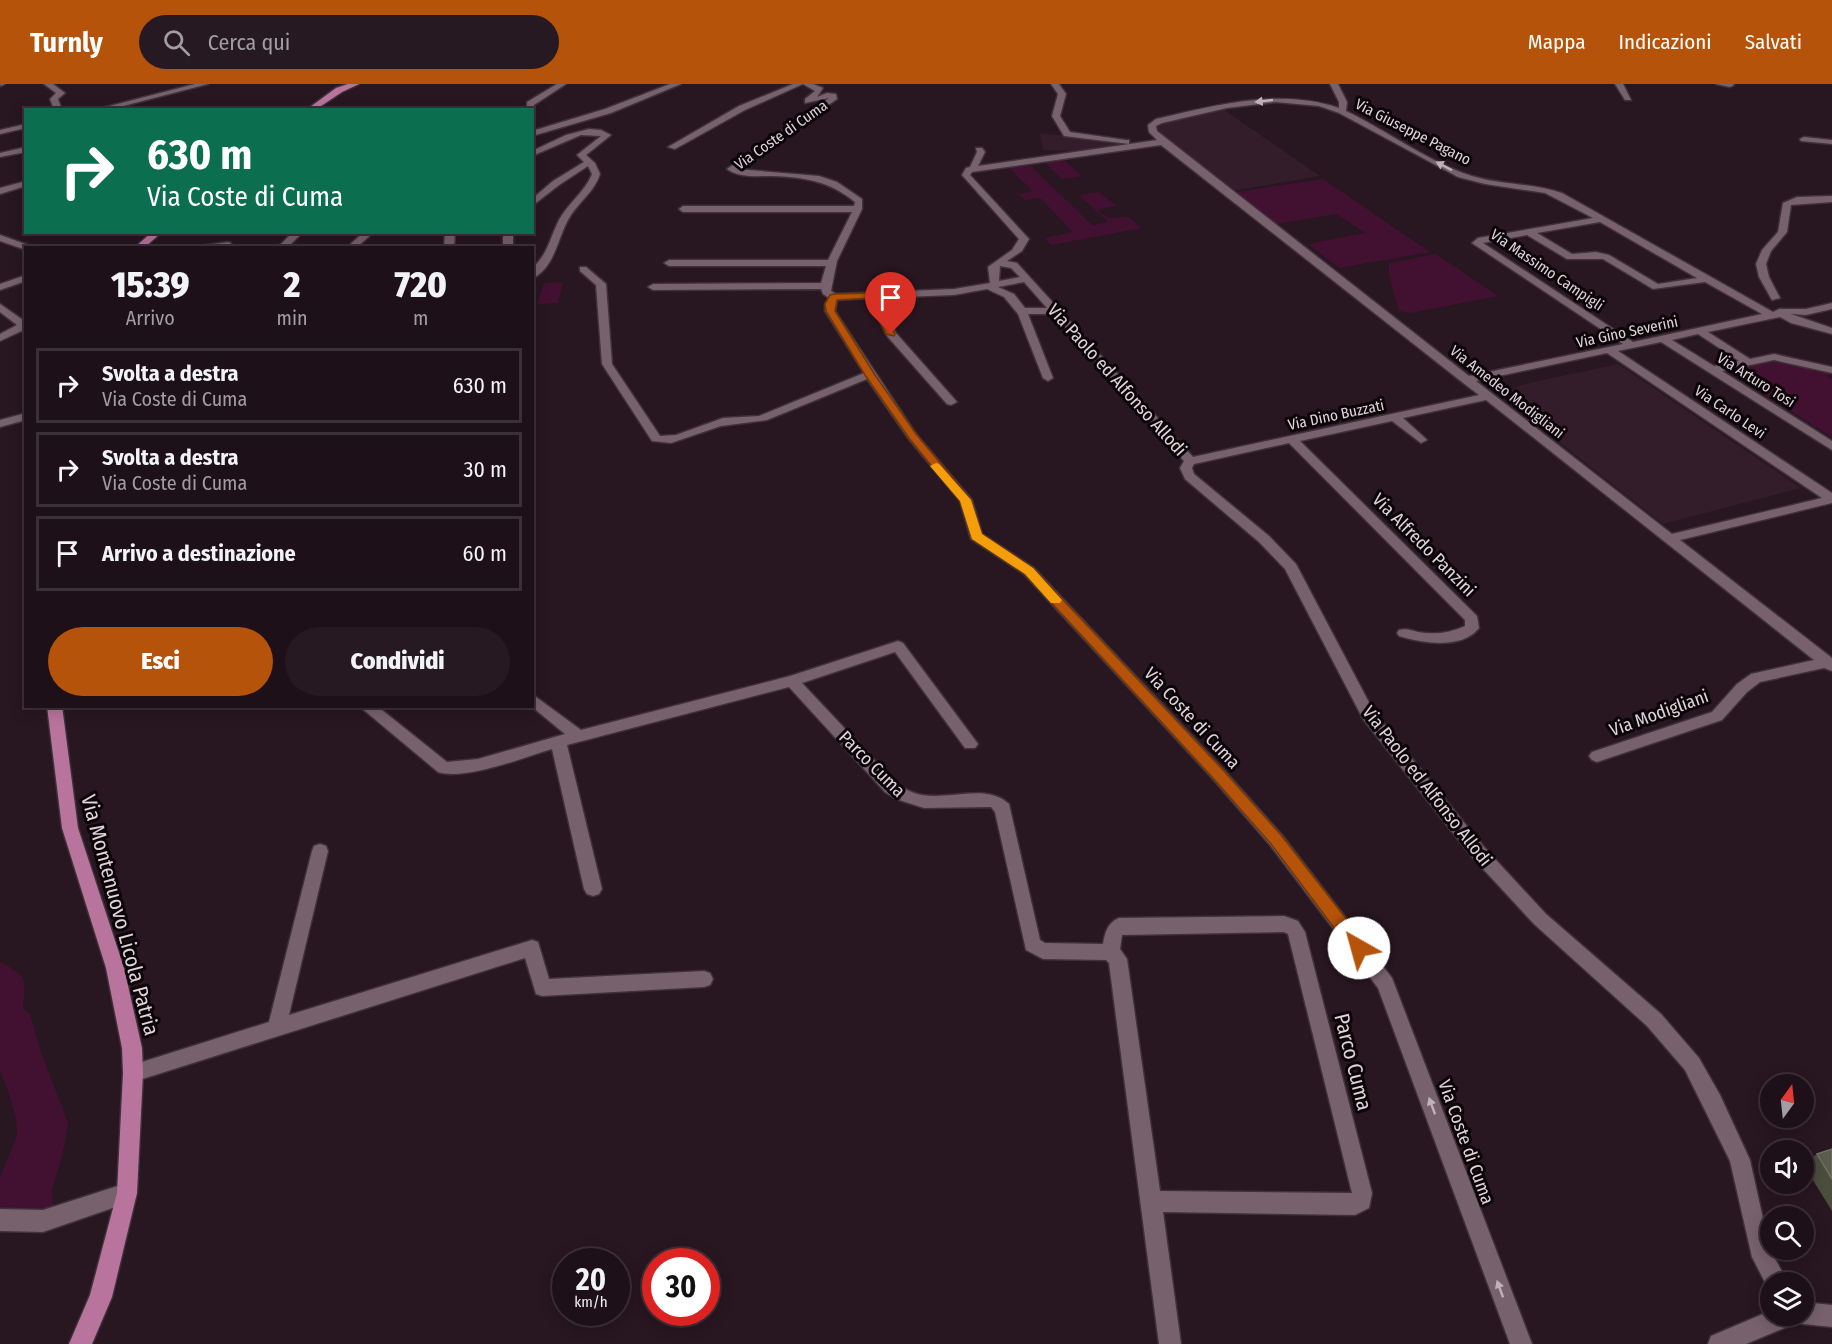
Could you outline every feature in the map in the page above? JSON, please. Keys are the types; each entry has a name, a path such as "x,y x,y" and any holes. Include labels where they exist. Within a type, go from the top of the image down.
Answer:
{"main road":[{"path":"312,108 339,90 355,84"},
{"path":"138,246 155,234"},
{"name":"Via Montenuovo Licola Patria","path":"54,708 70,828 115,968 132,1047 133,1073 127,1193 100,1297 80,1344"}],"street":[{"path":"48,84 61,93 54,99 57,108"},
{"path":"105,108 204,84"},
{"path":"531,108 530,104 562,84"},
{"path":"534,131 608,111 677,84"},
{"name":"Via Coste di Cuma","path":"672,147 742,108 800,84"},
{"name":"Via Coste di Cuma","path":"807,84 820,90 808,101 814,102 830,94 833,99 731,171 819,178 854,195 859,201 858,209"},
{"path":"1055,84 1062,94 1056,116 1067,134 1140,145"},
{"path":"1334,84 1343,102 1342,112"},
{"path":"1619,84 1628,98"},
{"path":"1720,84 1730,85"},
{"name":"Via Giuseppe Pagano","path":"1163,142 1153,132 1152,125 1159,121 1263,101 1298,101 1342,112 1460,175 1554,192 1707,279 1777,315 1832,331"},
{"path":"0,132 24,126"},
{"path":"534,153 584,132 607,135 581,155 590,162 596,174 592,185 564,219 551,254 534,274"},
{"path":"1804,139 1832,142"},
{"path":"973,169 1163,142"},
{"name":"Via Amedeo Modigliani","path":"1163,142 1829,664"},
{"path":"0,155 24,149"},
{"path":"979,150 981,152 973,169 966,175 1024,239 1013,260 997,263 993,268 993,290 1014,299 1022,311 1048,378"},
{"path":"534,202 556,183 590,162"},
{"path":"0,191 24,184"},
{"path":"1796,309 1775,298 1764,277 1761,264 1767,250 1782,232 1787,203 1797,200 1832,199"},
{"path":"682,209 858,209 832,263 825,286 826,292 834,297 954,292 992,284 1028,281"},
{"path":"1528,232 1604,219"},
{"path":"1528,232 1569,258 1596,255 1608,258 1656,287 1707,279"},
{"name":"Via Massimo Campigli","path":"1528,232 1477,242 1633,346"},
{"path":"283,246 297,234"},
{"path":"352,246 368,234"},
{"path":"0,238 24,246"},
{"path":"0,246 12,242"},
{"path":"215,246 228,245"},
{"name":"Via Paolo ed Alfonso Allodi","path":"1013,260 1054,311 1190,461 1186,468 1189,476 1264,539 1292,567 1368,715 1456,826 1540,919 1653,1020 1692,1064 1713,1101 1740,1160 1763,1257 1772,1272"},
{"path":"669,263 832,263"},
{"path":"583,269 602,284 607,364 656,439 672,440 725,421 766,418 848,382 870,375"},
{"path":"0,287 24,279"},
{"path":"653,287 825,286"},
{"path":"873,296 891,334 951,402"},
{"name":"Via Coste di Cuma","path":"834,297 830,304 830,311 912,436 966,500 976,536 1029,571 1218,774 1276,840 1386,984 1521,1344"},
{"path":"1775,298 1773,309 1777,315"},
{"name":"Via Gino Severini","path":"1466,380 1611,351 1832,301"},
{"name":"Via Gino Severini","path":"1796,309 1806,312 1832,306"},
{"path":"0,307 24,326 0,338"},
{"path":"1022,311 1054,311"},
{"path":"1700,331 1748,362"},
{"name":"Via Arturo Tosi","path":"1664,339 1832,446"},
{"name":"Via Carlo Levi","path":"1611,351 1832,499"},
{"path":"1711,370 1774,357 1832,370"},
{"name":"Via Dino Buzzati","path":"1190,461 1486,397"},
{"path":"0,423 24,417"},
{"path":"1396,418 1420,440"},
{"name":"Via Alfredo Panzini","path":"1293,440 1472,619 1472,628 1463,633 1428,640 1404,633"},
{"path":"1668,539 1832,499"},
{"path":"369,708 444,768 478,765 792,681 898,646 970,744"},
{"name":"Via Modigliani","path":"1597,756 1717,716 1742,688 1756,678 1829,664"},
{"name":"Parco Cuma","path":"792,681 891,788 904,799 918,803 986,800 996,802 1003,809 1032,945 1043,951 1110,952 1114,932 1119,926 1284,924 1292,926 1296,932 1362,1193 1362,1201 1355,1204 1151,1201"},
{"path":"534,701 579,737"},
{"path":"558,742 593,889"},
{"path":"277,1028 320,851"},
{"path":"133,1073 532,948 542,988 704,979"},
{"path":"1110,952 1118,958 1170,1344"},
{"path":"0,1220 43,1221 127,1193"},
{"path":"1719,1344 1762,1326"}],"shaded area":[{"path":"1224,110 1320,176 1232,191 1157,129 1160,122"},
{"path":"1040,134 1127,144 1076,151 1043,150"},
{"path":"1065,158 1067,160 1065,161 1082,176 1062,179 1043,161"},
{"path":"1031,166 1092,225 1108,222 1079,195 1099,192 1116,206 1099,209 1100,213 1109,218 1129,217 1142,228 1051,245 1045,238 1073,232 1040,198 1025,200 1019,194 1033,191 1008,167"},
{"path":"1323,179 1430,252 1339,268 1308,244 1365,233 1337,214 1276,224 1236,192"},
{"path":"1436,254 1498,296 1411,313 1399,311 1389,275 1389,263"},
{"path":"563,282 558,303 537,304 544,283"},
{"path":"1775,361 1832,374 1827,376 1832,379 1832,437 1728,371"},
{"path":"1618,364 1801,488 1663,524 1506,400 1513,389 1521,385"},
{"path":"0,961 16,971 23,979 23,1009 30,1014 41,1052 68,1123 52,1191 53,1207 27,1211 0,1208 0,1177 17,1136 16,1119 0,1072"}],"building":[{"path":"1832,1149 1832,1179 1817,1154"}],"slow traffic":[{"path":"936,466 966,500 976,536 1029,571 1056,600"}],"route":[{"path":"891,334 873,296 834,297 830,304 830,311 912,436 966,500 976,536 1029,571 1218,774 1276,840 1359,948"}]}
